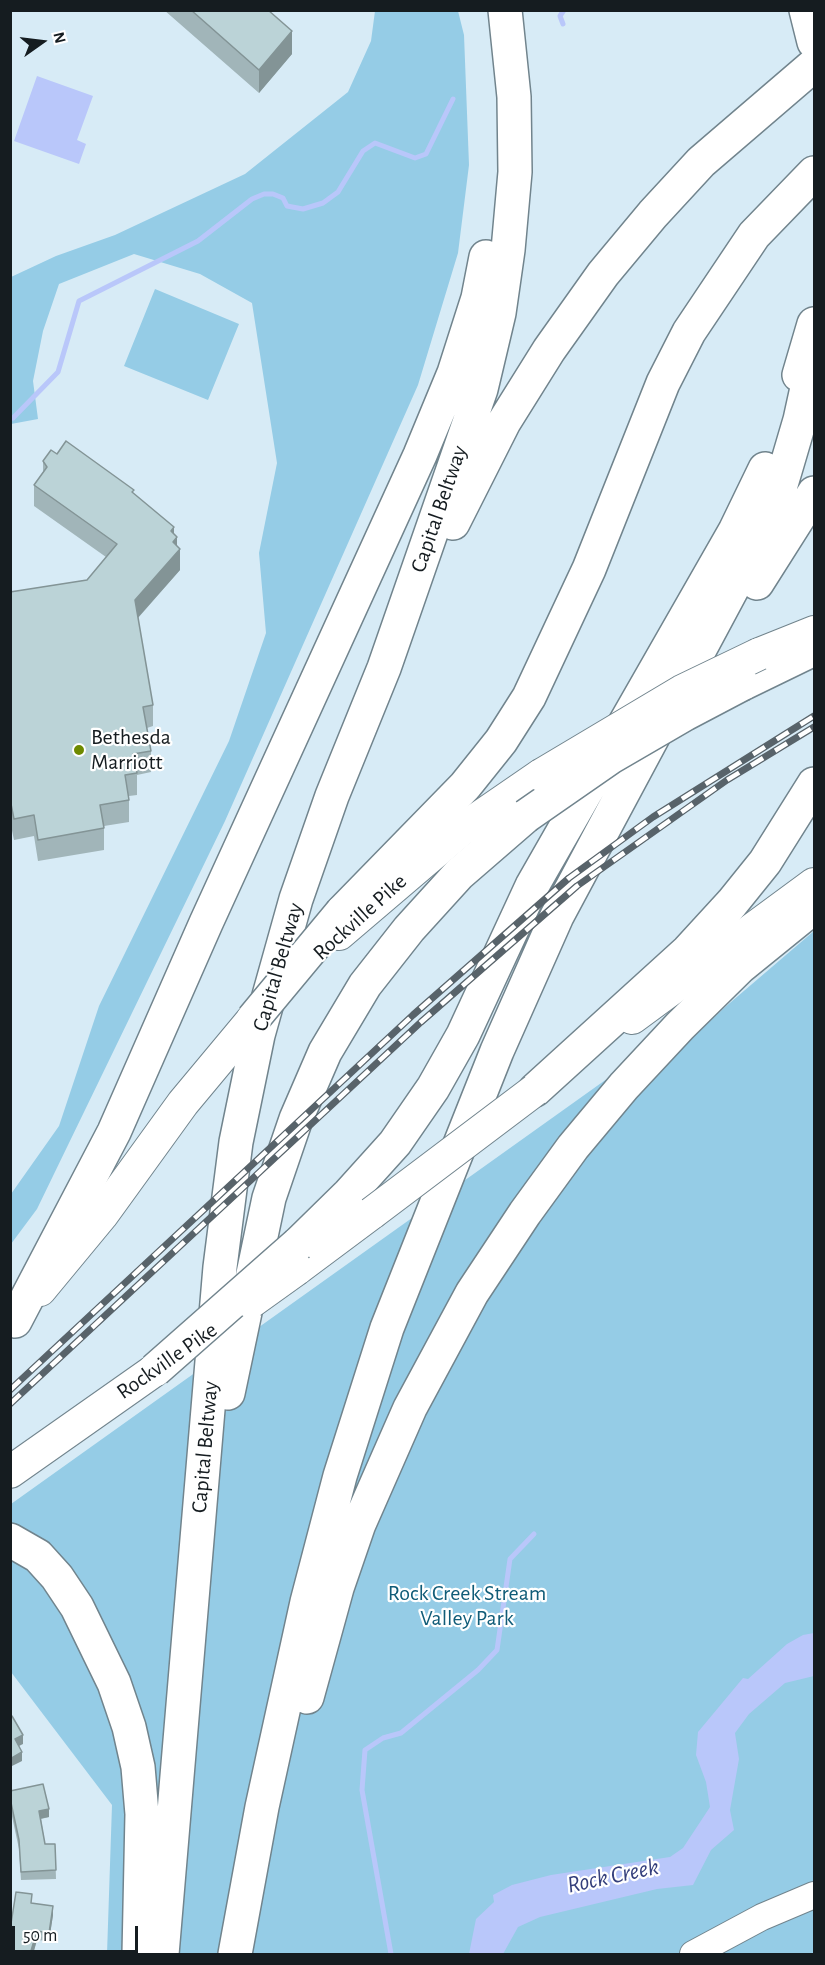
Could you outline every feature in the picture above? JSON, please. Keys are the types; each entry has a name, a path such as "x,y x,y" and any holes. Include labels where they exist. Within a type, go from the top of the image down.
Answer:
{"highway":[{"path":"13,1323 114,1132 206,923 420,455 454,373 478,298 488,244 497,166 496,97 487,10"},
{"name":"Capital Beltway","path":"162,1954 220,1267 236,1142 258,1035 296,899 332,796 384,668 481,389 499,314 515,172 514,97 505,10"},
{"path":"806,10 814,42"},
{"path":"384,668 504,422 549,350 603,274 652,214 701,162 814,65"},
{"path":"252,1019 465,786 501,741 530,697 571,610 663,383 684,342 722,278 753,235 814,173"},
{"path":"155,1370 297,1256 395,1143 434,1088 463,1035 532,886 735,531 759,484 787,410 814,324"},
{"path":"235,1954 262,1807 307,1602 340,1476 387,1328 497,1051 557,916 755,546 780,488 800,420 814,357"},
{"path":"625,790 814,493"},
{"path":"197,1547 269,1198 296,1119 325,1052 365,985 409,929 459,874 526,816 611,757 685,714 814,649"},
{"path":"535,1090 688,951 732,903 765,862 814,784"},
{"path":"241,1954 298,1730 337,1588 355,1535 410,1408 472,1293 532,1203 573,1147 624,1086 740,967 814,907"},
{"path":"10,1540 38,1556 57,1577 77,1607 114,1683 129,1727 138,1767 142,1814 139,1954"}],"main road":[{"name":"Rockville Pike","path":"339,925 461,830 541,775 682,691 759,654 814,632"},
{"path":"297,1256 372,1213 814,884"},
{"path":"13,1323 102,1215 183,1103 252,1019"},
{"name":"Rockville Pike","path":"10,1472 155,1370"}],"street":[{"path":"693,1954 752,1922 814,1895"}],"green space":[{"path":"375,11 458,11 464,35 469,165 458,253 418,385 225,821 37,1209 11,1244 11,1194 59,1126 99,1006 229,741 266,633 259,553 277,463 252,303 200,274 134,254 59,284 43,331 33,381 38,419 11,424 11,277 56,256 115,235 245,174 348,92 371,41"},
{"path":"155,289 239,324 208,400 124,366"},
{"name":"Rock Creek Stream Valley Park","path":"814,931 814,1954 107,1954 112,1805 11,1672 11,1504 625,1066 645,1083 724,1008"}],"water":[{"path":"37,76 93,96 77,140 86,144 79,164 14,141"},
{"name":"Rock Creek","path":"814,1633 814,1676 785,1683 749,1714 735,1733 739,1759 730,1810 734,1830 711,1850 693,1885 657,1889 540,1917 518,1927 503,1954 469,1954 476,1919 494,1902 493,1895 512,1885 551,1875 670,1857 683,1848 710,1807 706,1782 696,1755 698,1732 743,1678 748,1679 787,1644 803,1635"}],"building":[{"path":"191,10 268,10 292,31 259,70"},
{"name":"Bethesda Marriott","path":"66,441 134,490 132,492 174,527 171,531 177,537 173,542 180,549 135,600 153,705 143,707 151,751 133,754 137,773 125,775 129,800 100,805 104,828 38,840 34,815 14,819 10,799 10,592 87,580 117,544 34,485 47,467 43,461 51,450 57,454"},
{"path":"12,1716 23,1735 15,1739 22,1752 10,1759 10,1717"},
{"path":"43,1784 49,1809 39,1811 45,1844 55,1844 56,1870 21,1872 19,1840 10,1791"},
{"path":"16,1892 32,1894 31,1903 53,1906 49,1933 37,1931 30,1954 10,1954 10,1930"}],"waterway":[{"path":"563,24 560,16 564,10"},
{"path":"13,418 58,372 79,301 198,241 252,199 264,194 273,194 283,198 287,206 303,209 323,203 338,192 363,151 375,143 415,158 426,154 453,99"},
{"path":"391,1954 362,1790 365,1750 383,1738 401,1733 478,1670 497,1650 510,1559 534,1534"}],"railway":[{"path":"10,1390 413,1015 569,878 653,817 814,716"},
{"path":"10,1404 421,1022 577,886 727,780 814,727"}],"place":[{"name":"Bethesda Marriott","path":"79,750"}]}
